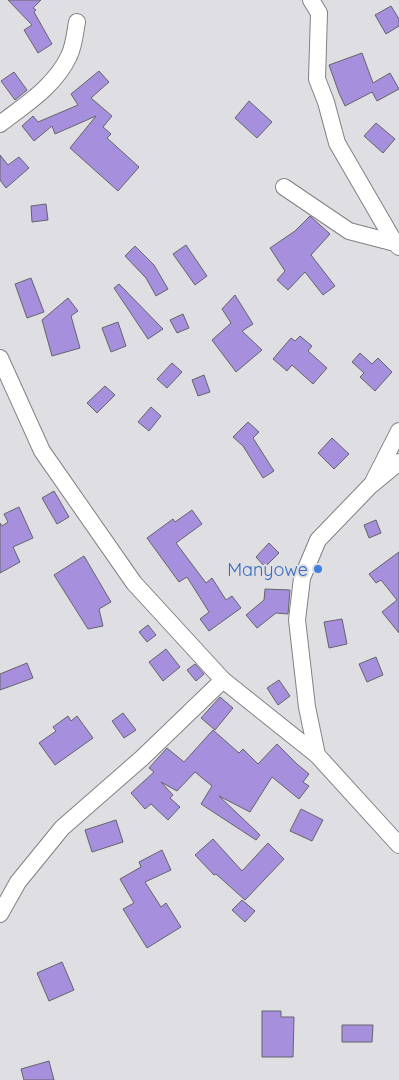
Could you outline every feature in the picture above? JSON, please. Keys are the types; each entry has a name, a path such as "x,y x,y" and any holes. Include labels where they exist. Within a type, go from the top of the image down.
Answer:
{"street":[{"path":"311,0 319,13 317,79 326,102 337,143 397,245"},
{"path":"0,124 58,76 70,54 77,22"},
{"path":"284,187 349,231 397,245"},
{"path":"0,358 42,451 134,582 223,680 317,755 399,845"},
{"path":"370,486 399,432"},
{"path":"317,755 307,706 297,620 302,578 318,540 370,486 399,462"},
{"path":"0,914 18,882 62,828 142,758 223,680"}],"building":[{"path":"8,0 41,0 33,8 36,10 34,12 52,44 38,53 24,30 32,25"},
{"path":"391,6 399,19 399,26 386,34 375,15"},
{"path":"362,53 373,83 390,73 399,89 377,101 372,92 345,106 329,65"},
{"path":"99,71 109,82 91,98 112,116 103,127 111,134 107,138 139,167 118,191 70,148 96,116 55,134 52,126 34,141 22,126 33,116 38,122 78,105 71,94"},
{"path":"14,72 27,90 15,100 1,81"},
{"path":"249,101 272,122 257,138 235,118"},
{"path":"376,123 395,139 383,153 364,136"},
{"path":"0,155 8,165 19,157 29,168 6,188 0,180"},
{"path":"46,204 48,220 32,222 31,206"},
{"path":"310,216 330,234 311,255 335,286 323,295 305,272 288,290 277,280 285,271 270,248 295,231"},
{"path":"186,245 207,276 195,285 173,254"},
{"path":"135,246 154,265 168,289 156,296 146,278 125,256"},
{"path":"31,278 44,312 27,318 15,284"},
{"path":"119,284 163,329 148,339 114,288"},
{"path":"235,295 253,324 242,331 262,350 236,372 212,340 231,323 222,309"},
{"path":"68,298 78,311 71,316 80,348 52,356 42,320"},
{"path":"183,314 189,328 177,333 170,320"},
{"path":"118,322 126,346 111,352 102,328"},
{"path":"300,336 312,346 308,351 327,368 313,384 292,365 287,371 273,359 291,338 295,341"},
{"path":"360,353 372,364 378,358 392,372 375,391 360,377 364,373 352,362"},
{"path":"172,363 182,372 167,388 157,379"},
{"path":"204,375 210,392 198,396 192,380"},
{"path":"105,386 115,395 97,413 87,403"},
{"path":"151,407 161,416 149,431 138,422"},
{"path":"248,422 259,432 253,438 274,471 263,478 243,446 233,437"},
{"path":"332,438 349,454 334,469 318,453"},
{"path":"54,491 69,517 57,524 42,498"},
{"path":"19,507 33,538 13,547 20,562 0,573 0,523 2,526 8,522 4,514"},
{"path":"192,510 202,524 176,543 206,583 212,578 226,600 232,596 241,608 209,631 200,619 209,612 187,577 179,582 147,538 173,519 175,522"},
{"path":"376,520 381,533 369,538 364,525"},
{"path":"269,543 279,553 265,567 256,557"},
{"path":"399,552 399,633 382,612 397,600 381,580 376,583 369,574"},
{"path":"84,556 111,602 99,609 103,626 88,629 54,575"},
{"path":"265,589 290,590 288,614 276,613 257,628 246,615 264,600"},
{"path":"342,619 347,644 329,648 324,622"},
{"path":"148,625 156,635 147,642 139,632"},
{"path":"166,649 180,667 163,681 149,662"},
{"path":"376,657 383,675 367,682 359,664"},
{"path":"27,663 33,678 0,690 0,674"},
{"path":"195,664 204,674 196,681 187,670"},
{"path":"279,680 290,696 278,705 267,688"},
{"path":"220,697 233,708 215,730 201,718"},
{"path":"123,713 136,730 124,738 112,721"},
{"path":"68,716 71,721 77,716 93,738 55,765 39,743 56,731 53,727"},
{"path":"213,730 239,753 243,749 258,764 277,744 309,774 303,782 309,786 299,799 272,777 250,812 219,796 260,835 256,840 201,804 212,786 195,772 177,791 161,782 173,795 170,798 180,807 168,820 151,804 145,809 131,793 154,772 149,768 167,748 184,762"},
{"path":"301,809 323,820 312,841 290,831"},
{"path":"116,820 123,842 92,852 85,830"},
{"path":"213,839 242,871 268,843 284,859 245,900 216,874 214,875 195,855"},
{"path":"162,850 171,870 145,882 161,907 166,903 181,927 147,948 123,909 134,903 120,879 141,867 139,862"},
{"path":"242,900 255,911 245,922 232,910"},
{"path":"62,962 74,990 49,1001 37,973"},
{"path":"262,1011 281,1011 281,1017 294,1017 293,1057 262,1057"},
{"path":"342,1025 373,1025 372,1042 342,1042"},
{"path":"49,1061 54,1080 24,1080 21,1069"}],"place":[{"name":"Manyowe","path":"318,569"}]}
